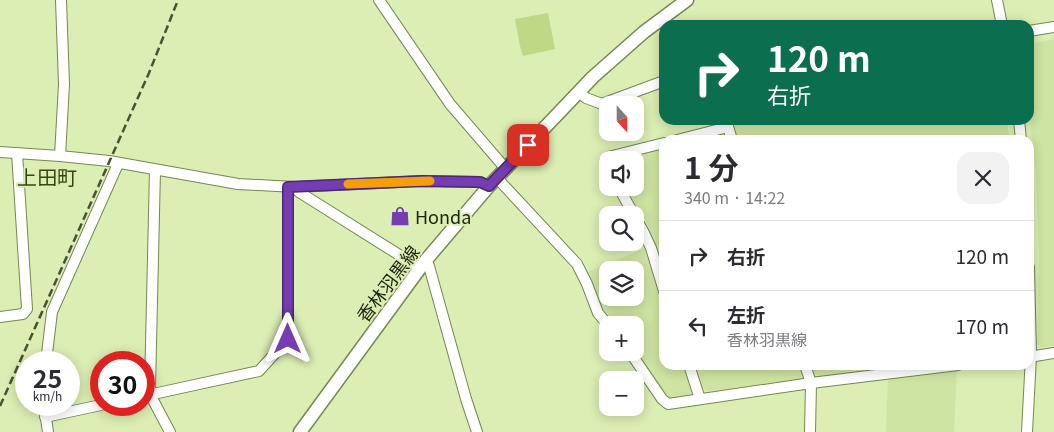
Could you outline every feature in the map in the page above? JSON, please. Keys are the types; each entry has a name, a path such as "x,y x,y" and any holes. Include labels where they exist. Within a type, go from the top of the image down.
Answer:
{"main road":[{"name":"香林羽黒線","path":"662,20 687,0"},
{"name":"香林羽黒線","path":"300,432 423,264 497,178 578,92 612,59 659,22"}],"street":[{"path":"60,156 64,84 61,0"},
{"path":"379,0 450,104 497,178 577,264 588,284 600,316"},
{"path":"997,0 1001,20"},
{"path":"1034,30 1054,27"},
{"path":"578,92 586,98 602,104 659,83"},
{"path":"693,135 724,125"},
{"path":"632,151 659,144"},
{"path":"0,152 60,156 238,184 291,187 422,181 480,182 497,178"},
{"path":"0,317 23,314 27,309 17,153"},
{"path":"47,351 52,312 118,164"},
{"path":"149,351 155,170"},
{"path":"291,187 429,266 477,432"},
{"path":"155,393 258,371 288,339 291,187"},
{"path":"623,196 651,248 659,274"},
{"path":"1034,356 1054,353"},
{"path":"636,361 666,403 917,370"},
{"path":"691,370 700,399"},
{"path":"807,370 811,383 810,432"},
{"path":"1027,432 1029,370"},
{"path":"48,432 45,417 90,407"},
{"path":"155,408 170,432"}],"shaded area":[{"path":"548,13 555,49 523,56 515,19"},
{"path":"1054,39 1054,346 1042,347 1037,344 1039,257 1034,135 1032,135 1030,125 1034,125 1034,43"},
{"path":"732,125 1008,125 1008,135 735,135"},
{"path":"659,150 659,256 644,217 644,206 637,206 630,196 644,196 644,154"},
{"path":"648,247 659,283 659,370 685,370 695,396 669,399 640,361 644,361 644,316 606,316 600,306 644,306 644,261 614,261 638,251 644,251 644,249"},
{"path":"599,267 599,303 585,273"},
{"path":"696,370 802,370 804,376 799,380 708,391 702,388"},
{"path":"812,370 872,370 819,376 813,373"},
{"path":"957,370 954,432 886,432 888,377"}],"railway":[{"path":"0,406 149,73 178,0"}],"slow traffic":[{"path":"348,184 430,181"}],"place":[{"name":"Honda","path":"400,216"}],"district":[{"name":"上田町","path":"47,176"}],"route":[{"path":"288,339 288,187 422,181 483,182 489,186 528,145"}]}
